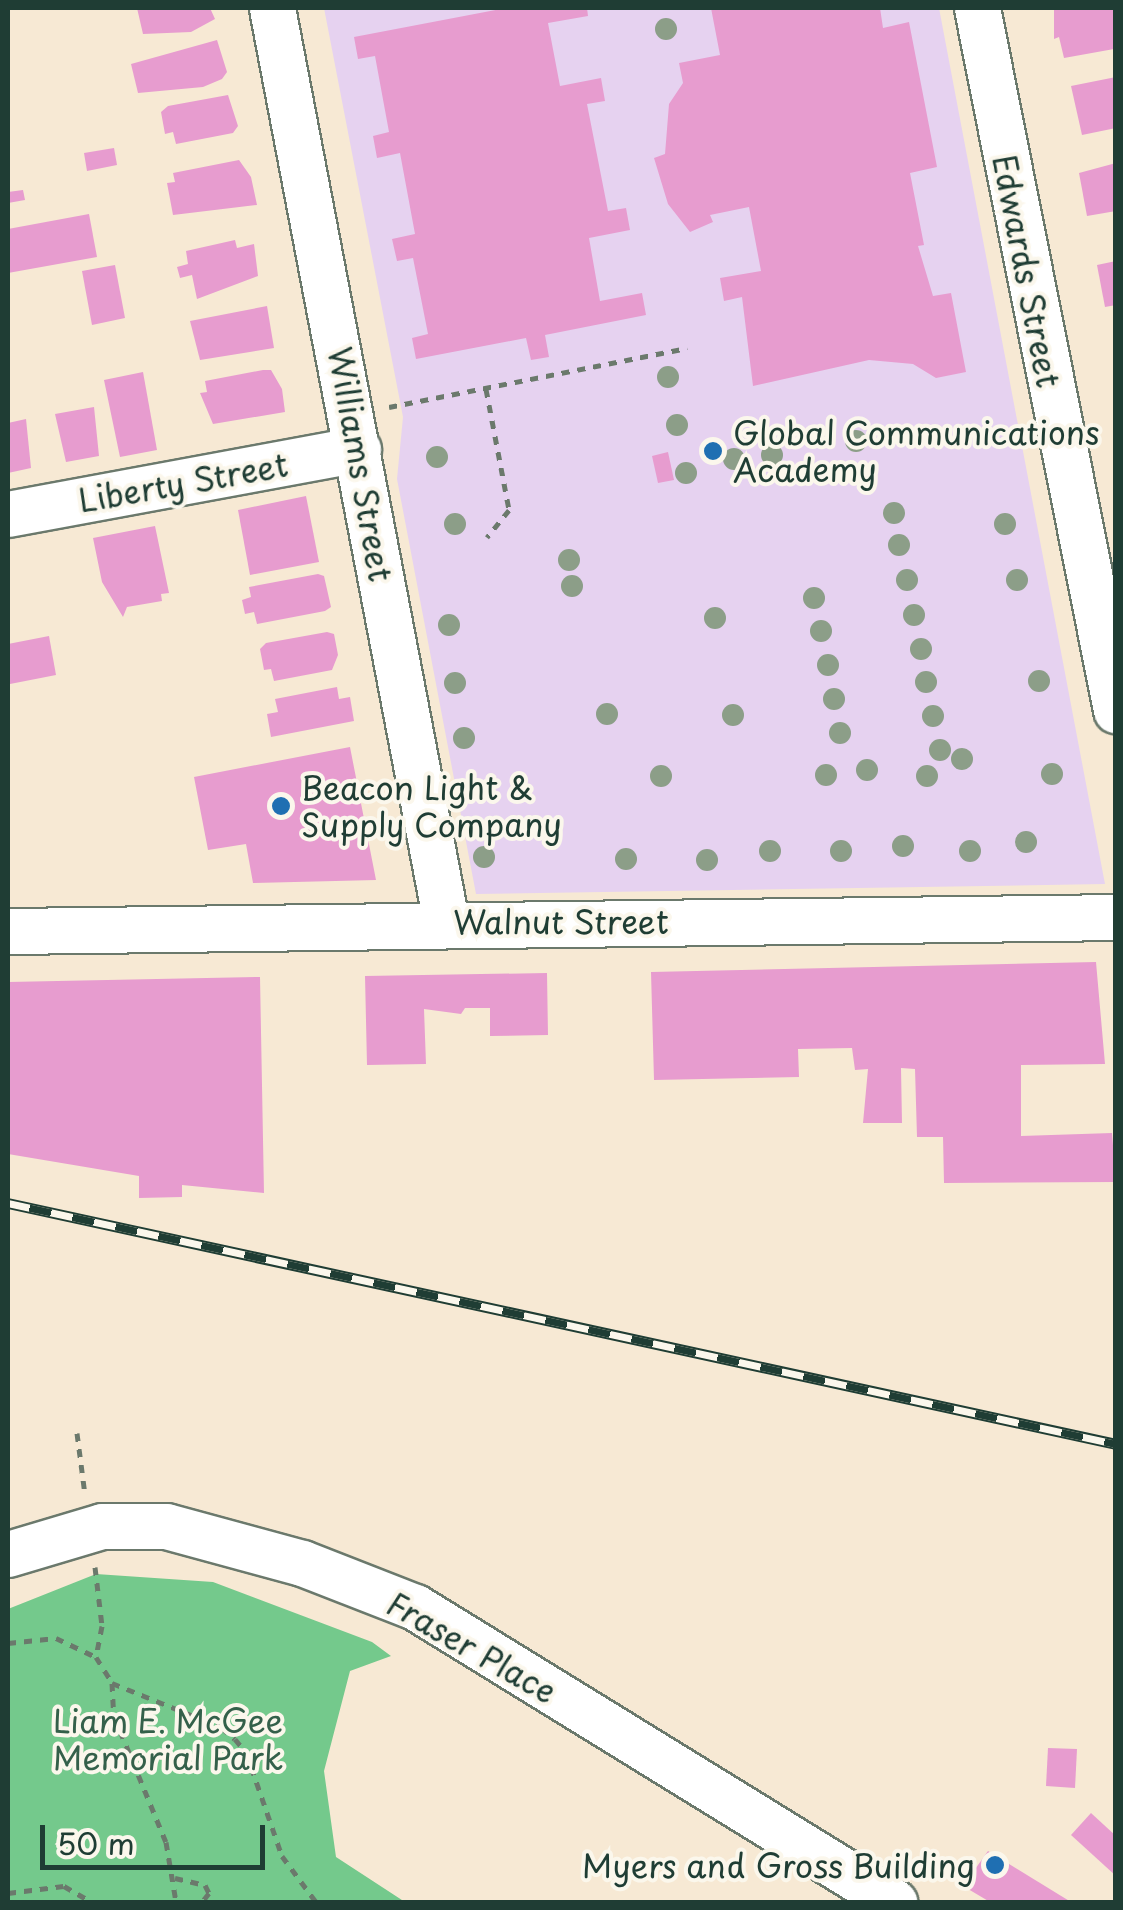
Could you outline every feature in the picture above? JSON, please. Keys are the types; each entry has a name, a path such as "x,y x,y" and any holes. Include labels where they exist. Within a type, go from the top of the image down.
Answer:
{"street":[{"name":"Williams Street","path":"272,8 446,922"},
{"name":"Edwards Street","path":"978,8 1116,710"},
{"name":"Liberty Street","path":"8,514 358,449"},
{"name":"Walnut Street","path":"8,932 446,922 1116,916"},
{"name":"Fraser Place","path":"8,1554 102,1526 166,1526 302,1563 415,1607 894,1902"}],"path":[{"path":"389,407 687,348"},
{"path":"486,389 508,510 487,537"},
{"path":"77,1433 85,1495"},
{"path":"95,1567 102,1626 96,1657"},
{"path":"8,1643 56,1638 96,1657 112,1683 114,1716 175,1878 176,1902"},
{"path":"112,1683 221,1727 235,1739 246,1752 282,1856 316,1902"},
{"path":"175,1878 206,1885 208,1897 202,1902"},
{"path":"8,1893 64,1886 92,1902"}],"shaded area":[{"name":"Global Communications Academy","path":"324,8 939,8 1105,884 476,894 397,479 403,417"}],"green space":[{"name":"Liam E. McGee Memorial Park","path":"96,1574 213,1582 372,1642 391,1656 350,1671 324,1771 336,1857 405,1902 8,1902 8,1609"}],"building":[{"path":"137,8 210,8 215,19 191,32 143,34"},
{"path":"506,8 587,8 588,16 548,23 560,86 601,78 605,101 587,104 608,211 626,208 630,230 589,238 600,301 642,293 646,315 545,335 549,357 531,360 526,338 416,359 412,338 428,334 413,258 397,261 392,239 415,234 400,153 377,158 373,136 389,132 375,56 358,59 354,37"},
{"path":"711,8 880,8 883,28 909,22 937,167 910,173 924,245 918,246 933,296 951,293 966,372 936,378 913,364 869,360 753,386 742,297 724,301 720,278 761,271 749,207 710,215 713,222 690,232 668,204 654,158 665,154 669,104 683,83 679,63 720,55"},
{"path":"1054,8 1116,8 1114,49 1064,58 1059,37 1054,39"},
{"path":"217,40 227,72 222,79 203,87 138,93 131,64"},
{"path":"1116,77 1116,128 1082,135 1071,86"},
{"path":"228,95 238,126 233,133 176,144 173,132 165,134 161,112 168,106"},
{"path":"114,148 117,165 87,171 84,153"},
{"path":"239,160 251,177 257,205 173,215 167,183 175,182 173,173"},
{"path":"1116,163 1116,211 1087,216 1079,173"},
{"path":"23,190 25,200 8,203 8,192"},
{"path":"89,214 97,257 8,273 8,229"},
{"path":"235,240 237,248 254,244 258,276 197,299 192,275 180,278 177,267 188,264 186,251"},
{"path":"1116,261 1116,305 1105,307 1097,265"},
{"path":"115,265 125,318 92,325 82,271"},
{"path":"267,306 274,348 200,360 190,321"},
{"path":"271,370 282,389 285,412 213,424 200,393 207,392 205,381"},
{"path":"143,372 157,450 120,457 104,380"},
{"path":"94,407 99,456 66,462 55,414"},
{"path":"26,419 31,468 8,473 8,423"},
{"path":"668,452 674,480 658,483 652,456"},
{"path":"306,496 319,562 250,575 238,510"},
{"path":"155,526 169,593 161,594 162,601 127,607 123,617 102,582 93,538"},
{"path":"324,576 331,607 325,611 257,624 254,612 245,614 242,600 251,597 249,587"},
{"path":"334,634 338,655 332,670 274,681 271,669 264,670 260,649 266,643"},
{"path":"49,636 56,675 10,684 8,644"},
{"path":"337,687 339,699 350,697 354,721 271,737 267,714 278,712 275,699"},
{"name":"Beacon Light & Supply Company","path":"350,747 376,880 253,883 246,844 208,850 194,777"},
{"path":"1096,962 1105,1064 1021,1065 1021,1136 1112,1133 1116,1182 944,1183 943,1137 917,1137 915,1069 901,1068 902,1123 863,1123 868,1069 855,1070 852,1048 798,1049 799,1077 654,1080 651,972"},
{"path":"547,973 548,1035 490,1036 490,1008 465,1008 461,1014 424,1009 426,1064 367,1065 365,976"},
{"path":"260,977 264,1193 182,1185 182,1197 139,1198 139,1176 8,1154 8,982"},
{"path":"1048,1748 1077,1749 1075,1788 1046,1786"},
{"path":"1091,1813 1116,1836 1116,1876 1071,1835"},
{"name":"Myers and Gross Building","path":"988,1851 1071,1902 990,1902 963,1886"}],"railway":[{"path":"8,1203 1116,1444"}],"place":[{"name":"Global Communications Academy","path":"713,451"},
{"name":"Beacon Light & Supply Company","path":"281,806"},
{"name":"Myers and Gross Building","path":"995,1865"}]}
